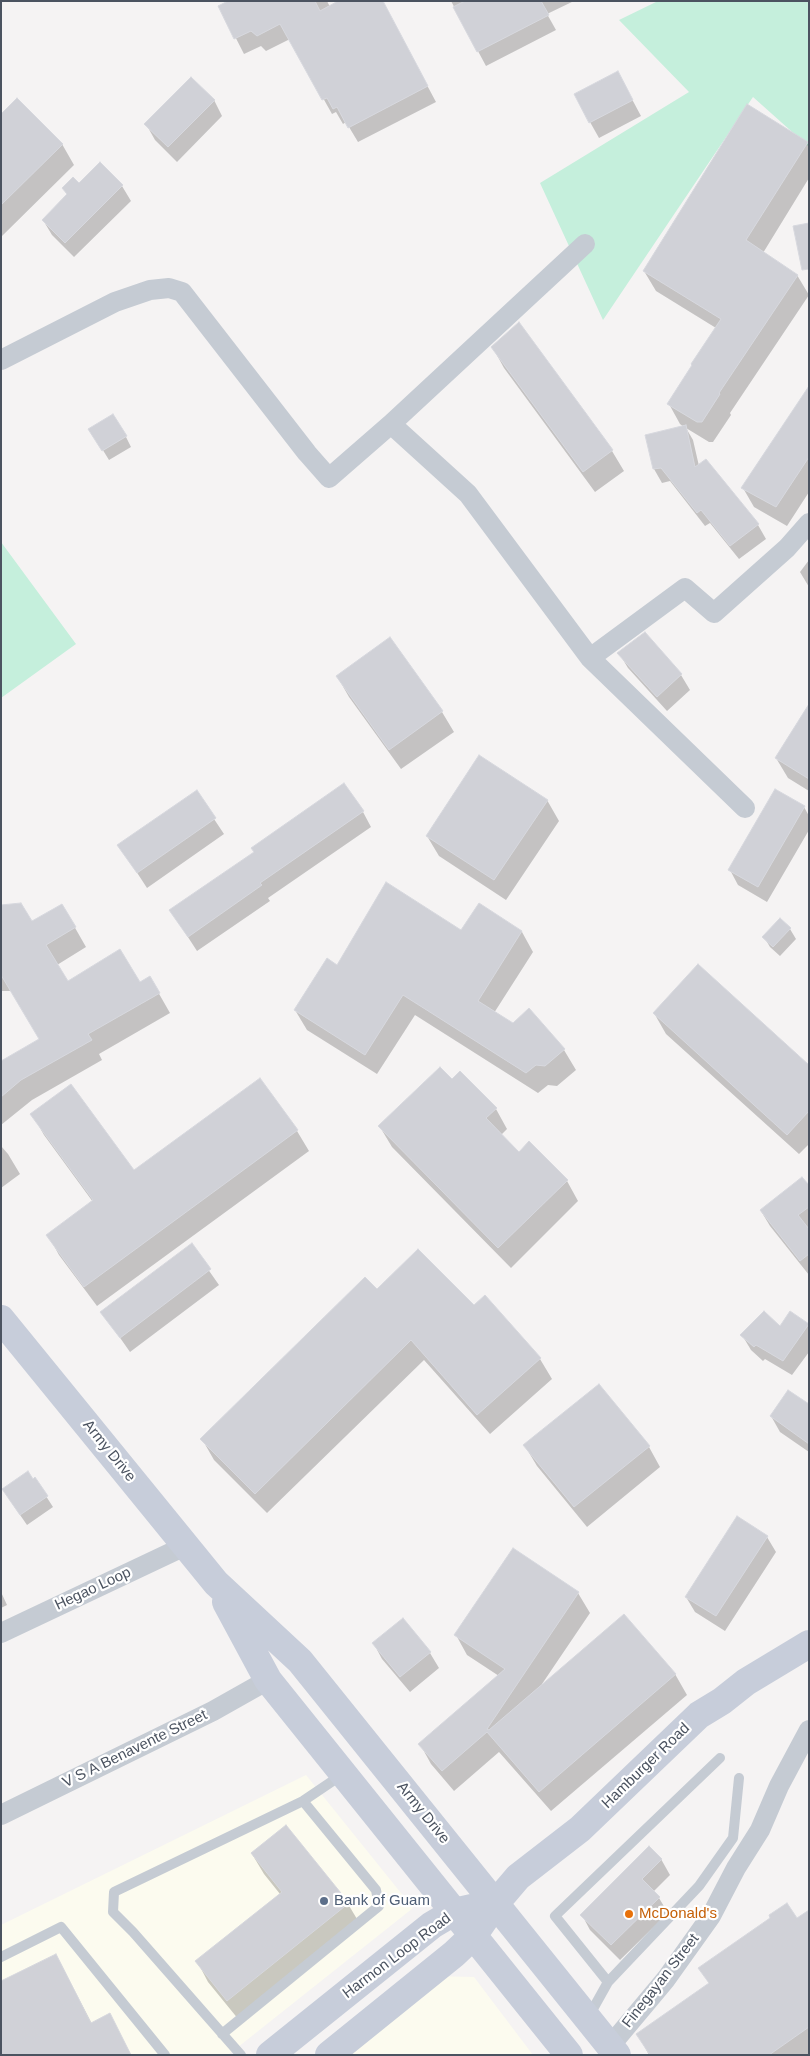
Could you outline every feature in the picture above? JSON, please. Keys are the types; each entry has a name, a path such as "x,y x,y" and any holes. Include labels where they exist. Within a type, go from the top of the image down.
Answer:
{"main road":[{"name":"Army Drive","path":"1,1319 216,1584 300,1661 614,2051"},
{"name":"Army Drive","path":"216,1584 268,1680 569,2055"},
{"name":"Hamburger Road","path":"495,1904 518,1877 580,1829 699,1715 722,1701 746,1682 809,1644"},
{"name":"Harmon Loop Road","path":"270,2055 432,1925 454,1912 495,1904"},
{"name":"Harmon Loop Road","path":"329,2055 454,1954 473,1936 495,1904"}],"street":[{"path":"1,360 115,302 150,290 169,288 182,292 307,453 330,478 392,424 585,244"},
{"path":"392,424 468,494 590,658 745,808"},
{"path":"590,658 685,588 714,613 787,548 809,523"},
{"name":"Hegao Loop","path":"1,1633 186,1546"},
{"name":"V S A Benavente Street","path":"1,1815 213,1711 268,1680"},
{"name":"Finegayan Street","path":"614,2051 710,1916 736,1868 760,1830 779,1786 809,1731"}],"lane":[{"path":"608,1982 555,1916 720,1758"},
{"path":"241,2055 133,1932 113,1912 114,1892 302,1801 343,1774"},
{"path":"588,2019 608,1982 699,1886 733,1838 740,1778"},
{"path":"222,2034 379,1906 376,1890 302,1801"},
{"path":"1,1957 61,1927 166,2055"}],"shaded area":[{"path":"306,1775 413,1908 228,2055 1,2055 1,1925"},
{"path":"427,1976 474,1977 533,2055 331,2055"}],"green space":[{"path":"658,1 809,1 809,147 753,97 603,320 540,183 689,92 619,20"},
{"path":"1,542 76,644 1,698"}],"building":[{"path":"228,1 315,1 320,11 338,1 383,1 428,86 348,128 337,107 333,109 327,98 322,100 280,24 257,36 251,31 234,39 218,6"},
{"path":"465,1 541,1 549,15 477,52 453,7"},
{"path":"618,71 633,100 589,123 574,94"},
{"path":"191,77 215,100 168,147 144,124"},
{"path":"17,98 63,144 1,205 1,114"},
{"path":"747,104 808,142 746,240 798,275 719,393 702,422 697,422 667,404 721,319 643,271"},
{"path":"100,162 123,185 65,243 42,220 67,194 62,188 73,177 79,183"},
{"path":"809,223 809,269 802,270 793,226"},
{"path":"519,322 613,450 583,472 491,347"},
{"path":"809,386 809,457 776,507 741,488"},
{"path":"113,414 127,436 102,451 88,429"},
{"path":"686,425 695,467 706,459 759,524 730,546 701,510 697,513 661,468 653,469 645,435"},
{"path":"645,632 682,674 657,697 617,653"},
{"path":"390,637 443,711 389,750 336,676"},
{"path":"809,704 809,779 775,758"},
{"path":"479,755 548,800 494,880 426,836"},
{"path":"344,783 364,811 260,883 262,885 188,937 169,910 254,852 251,848"},
{"path":"775,789 805,806 758,887 728,870"},
{"path":"197,790 216,818 137,873 117,845"},
{"path":"386,882 461,930 479,903 522,931 478,1001 513,1023 529,1008 565,1049 545,1066 536,1065 526,1073 403,995 365,1055 294,1010 327,958 337,965"},
{"path":"21,903 32,921 62,904 76,927 46,945 68,981 120,949 140,982 150,976 160,993 88,1034 92,1040 21,1080 1,1097 1,1061 39,1039 1,975 1,905"},
{"path":"780,918 791,928 773,947 762,937"},
{"path":"698,964 809,1065 809,1111 787,1135 653,1013"},
{"path":"440,1067 452,1079 460,1071 497,1108 486,1118 519,1152 529,1141 568,1180 498,1248 378,1126"},
{"path":"260,1078 298,1130 84,1287 46,1235 93,1200 30,1114 71,1084 134,1170"},
{"path":"802,1177 809,1185 809,1207 798,1215 809,1229 809,1254 800,1261 760,1210"},
{"path":"192,1243 211,1269 120,1338 100,1312"},
{"path":"418,1249 474,1305 485,1295 541,1358 477,1415 411,1340 255,1494 200,1439 365,1277 377,1289"},
{"path":"764,1311 780,1326 790,1311 809,1324 783,1361 756,1345 754,1347 740,1335"},
{"path":"599,1384 650,1446 574,1507 523,1445"},
{"path":"788,1390 809,1404 809,1444 770,1416"},
{"path":"28,1471 33,1479 35,1477 48,1496 20,1515 2,1489"},
{"path":"737,1516 768,1536 716,1616 685,1597"},
{"path":"513,1548 579,1592 487,1729 489,1730 624,1614 676,1674 539,1792 487,1732 442,1771 418,1744 505,1669 454,1635"},
{"path":"403,1618 431,1652 400,1677 372,1643"},
{"path":"286,1825 349,1903 227,2001 195,1961 282,1892 251,1853"},
{"path":"649,1846 662,1859 642,1879 660,1897 611,1945 580,1915"},
{"path":"787,1903 797,1918 809,1910 809,2027 769,2055 650,2055 636,2034 709,1983 698,1968 770,1918 769,1915"},
{"path":"56,1954 91,2023 110,2013 131,2055 1,2055 1,1981"}],"place":[{"name":"Bank of Guam","path":"324,1901"},
{"name":"McDonald's","path":"629,1914"}]}
